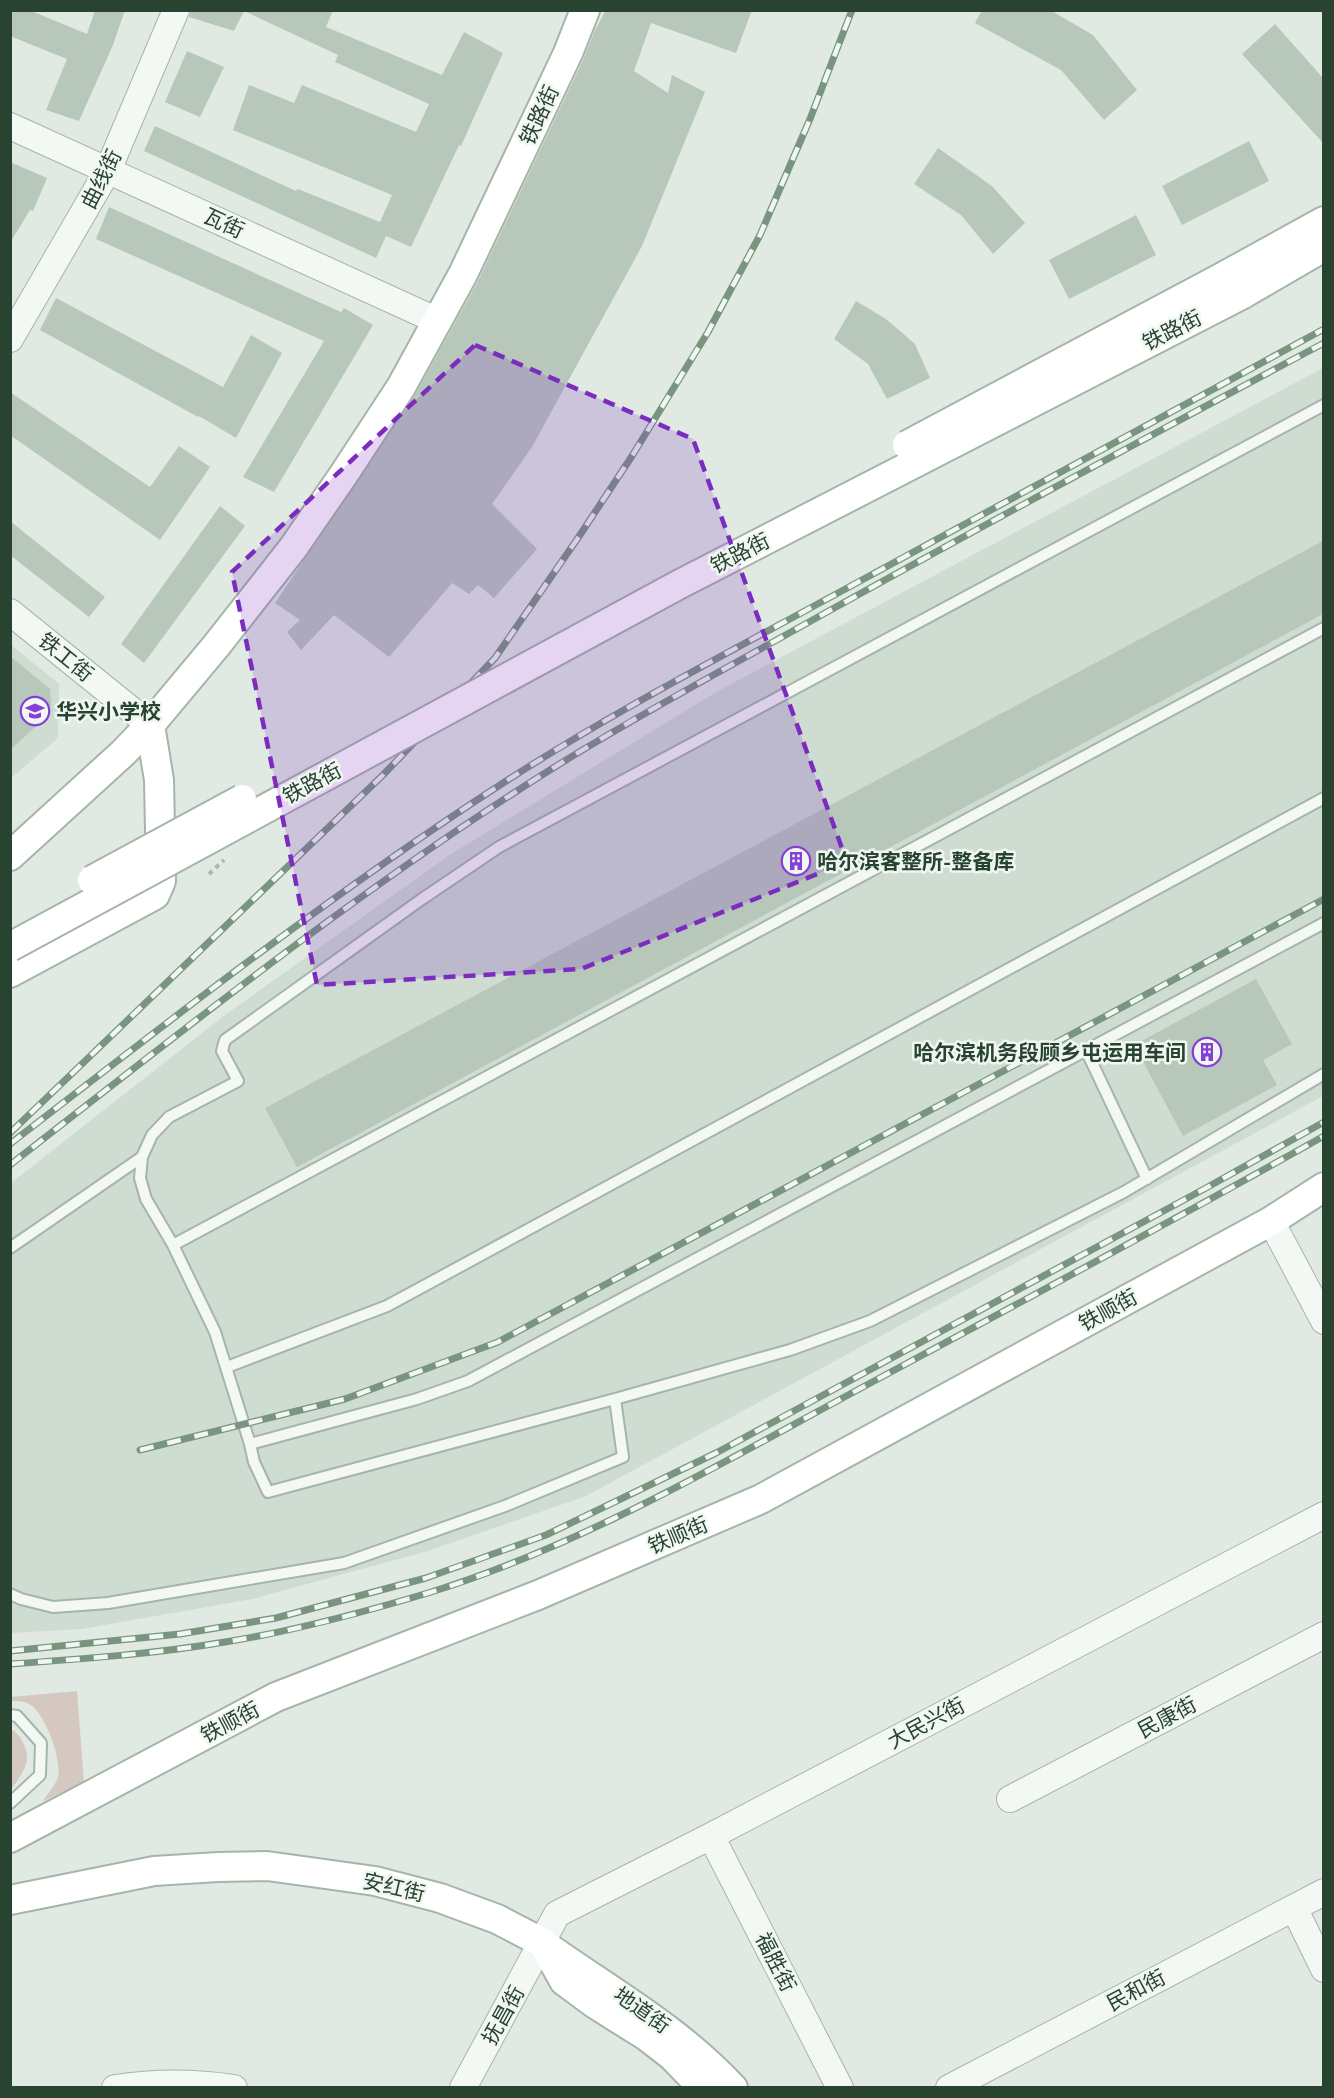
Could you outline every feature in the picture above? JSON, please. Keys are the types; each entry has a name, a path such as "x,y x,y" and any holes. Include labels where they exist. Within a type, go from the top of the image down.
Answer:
{"main road":[{"name":"铁路街","path":"10,856 123,753 150,724 216,646 292,548 345,474 401,387 464,274 568,53 585,10"},
{"name":"铁路街","path":"1234,285 1323,221"},
{"name":"铁路街","path":"10,947 1234,285 1323,247"},
{"path":"10,925 184,830 1234,285"},
{"path":"10,973 155,895 161,881 159,780 150,724"},
{"name":"铁顺街","path":"10,1838 276,1697 538,1595 761,1499 1271,1221 1323,1187"},
{"name":"安红街","path":"15,1898 154,1871 267,1866 375,1881 440,1898 497,1919 543,1943"},
{"path":"543,1943 564,1981 672,2056 703,2088"},
{"name":"地道街","path":"543,1943 673,2032 710,2062 733,2088"}],"street":[{"name":"曲线街","path":"10,339 108,170 176,10"},
{"name":"瓦街","path":"10,126 438,321"},
{"name":"铁工街","path":"10,612 150,724"},
{"path":"1271,1221 1323,1321"},
{"name":"大民兴街","path":"543,1943 557,1914 711,1836 1323,1515"},
{"name":"民康街","path":"1010,1799 1323,1635"},
{"name":"福胜街","path":"711,1836 840,2088"},
{"name":"民和街","path":"949,2088 1323,1892"},
{"path":"1294,1908 1323,1968"},
{"name":"抚昌街","path":"464,2088 543,1943"},
{"path":"115,2088 142,2084 192,2083 234,2088"}],"lane":[{"path":"1323,405 499,847 412,906 225,1040 222,1051 238,1081 169,1117 152,1135 142,1157 140,1178 146,1199 173,1245 215,1332 254,1462 268,1492 790,1350 870,1321 1124,1192 1323,1074"},
{"path":"173,1245 1323,628"},
{"path":"227,1367 387,1305 1323,798"},
{"path":"250,1444 417,1399 468,1381 1323,923"},
{"path":"1086,1050 1147,1179"},
{"path":"10,1248 142,1157"},
{"path":"10,1594 52,1607 108,1603 344,1563 505,1506 623,1457 615,1399"},
{"path":"10,1715 17,1716 41,1743 40,1774 10,1803"}],"highlighted area":[{"path":"475,345 693,439 847,862 581,969 317,985 232,572"}],"shaded area":[{"path":"1323,368 1323,1096 586,1496 428,1551 252,1599 82,1629 11,1633 11,1183 225,1015 451,854 718,691"},
{"name":"华兴小学校","path":"10,644 59,684 58,738 11,778"},
{"path":"77,1691 84,1783 43,1801 58,1777 59,1769 55,1749 41,1716 29,1704 11,1701 11,1697"},
{"path":"11,1729 24,1744 27,1759 22,1774 11,1789"}],"building":[{"path":"10,10 29,10 87,34 95,10 125,10 113,45 79,121 46,110 67,59 10,36"},
{"path":"191,10 333,10 326,27 442,75 464,32 503,53 461,146 459,145 411,247 386,236 376,258 144,151 155,126 296,191 298,189 380,222 392,195 233,130 249,85 294,103 302,85 416,132 429,104 335,62 338,55 244,11 234,31 189,17"},
{"path":"606,10 752,10 736,53 651,23 634,71 668,93 672,75 705,92 642,246 532,447 492,504 537,549 494,598 478,585 469,594 452,583 389,657 334,615 301,650 287,632 300,620 275,603 415,395 477,283"},
{"path":"982,10 1050,10 1093,35 1137,90 1104,120 1061,70 975,23"},
{"path":"1275,24 1323,78 1323,143 1242,54"},
{"path":"187,51 224,67 200,117 165,102"},
{"path":"1249,141 1269,181 1182,225 1162,186"},
{"path":"938,148 992,186 1025,223 993,254 961,215 914,184"},
{"path":"10,162 47,178 33,211 30,210 10,243"},
{"path":"109,207 341,312 344,308 373,325 274,492 243,477 324,341 96,239"},
{"path":"1136,215 1156,255 1069,299 1049,260"},
{"path":"56,298 223,387 251,335 282,353 236,438 40,330"},
{"path":"856,301 886,319 915,344 930,378 887,399 868,364 834,339"},
{"path":"10,392 150,487 179,446 210,467 160,540 10,435"},
{"path":"220,506 245,526 144,663 121,644"},
{"path":"10,521 105,597 89,617 10,555"},
{"name":"哈尔滨客整所-整备库","path":"1323,541 1323,614 297,1167 265,1108"},
{"path":"10,656 50,689 51,705 45,718 10,750"},
{"name":"哈尔滨机务段顾乡屯运用车间","path":"1256,979 1292,1044 1263,1060 1277,1085 1183,1136 1134,1045"}],"railway":[{"path":"10,1133 383,775 495,658 632,456 708,332 760,235 810,119 852,10"},
{"path":"10,1144 312,914 437,827 541,759 667,686 1324,329"},
{"path":"10,1165 347,907 416,858 558,765 651,710 873,587 1324,343"},
{"path":"140,1450 345,1399 498,1342 1324,899"},
{"path":"10,1651 180,1634 276,1618 426,1578 546,1535 716,1453 1324,1122"},
{"path":"10,1664 172,1650 276,1633 428,1593 538,1553 696,1477 1324,1136"}],"place":[{"name":"华兴小学校","path":"35,711"},
{"name":"哈尔滨客整所-整备库","path":"796,861"},
{"name":"哈尔滨机务段顾乡屯运用车间","path":"1207,1052"}]}
